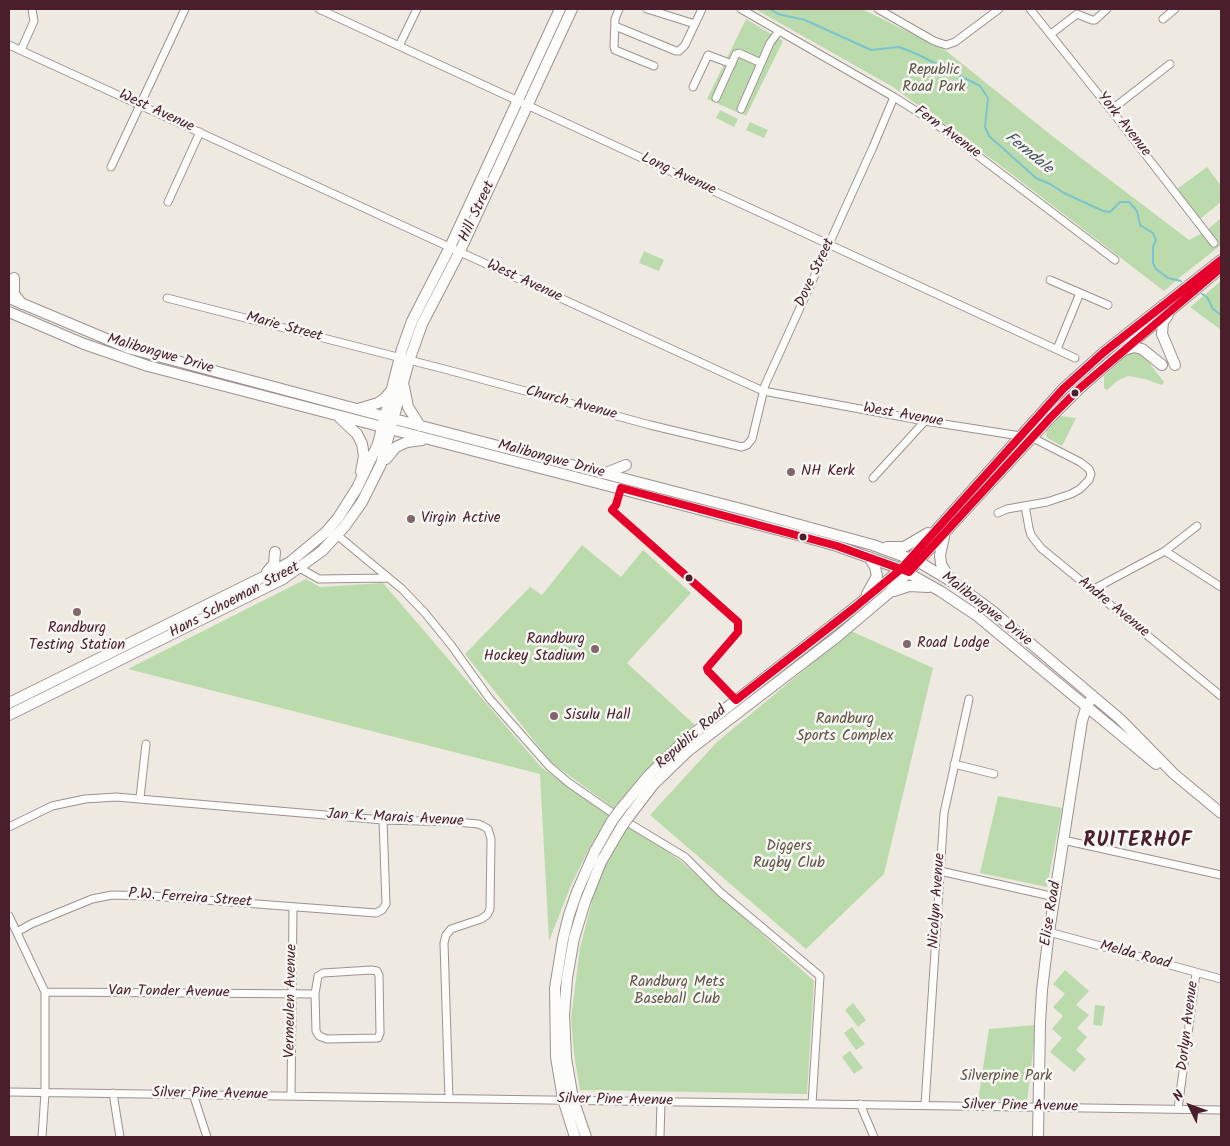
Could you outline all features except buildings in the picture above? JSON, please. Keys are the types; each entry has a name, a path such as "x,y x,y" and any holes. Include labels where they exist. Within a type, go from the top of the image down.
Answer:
{"main road":[{"name":"Hill Street","path":"389,418 391,391 404,359 412,321 455,249 522,103 560,9"},
{"name":"Hill Street","path":"522,103 572,9"},
{"name":"Republic Road","path":"621,818 688,751 838,636 890,592 905,571 1047,405 1081,372 1221,260"},
{"name":"Republic Road","path":"941,531 1080,388 1221,268"},
{"path":"11,275 14,294 22,304"},
{"name":"Malibongwe Drive","path":"9,298 128,348 873,545 915,560 954,583 990,609 1094,696 1120,719 1174,774 1221,813"},
{"path":"1175,365 1163,339 1162,327 1165,319 1180,302"},
{"name":"Malibongwe Drive","path":"9,312 84,344 133,362 794,534 869,556 905,571 940,590 980,618 1221,817"},
{"path":"1123,350 1134,347 1142,349 1162,365"},
{"name":"Hill Street","path":"389,418 404,381 404,359"},
{"path":"404,381 408,407 420,426"},
{"path":"358,409 378,403 391,391"},
{"path":"338,416 357,434 362,444 364,456 358,488"},
{"name":"Hans Schoeman Street","path":"9,703 290,562 326,532 338,518 358,488 389,418"},
{"name":"Hans Schoeman Street","path":"9,715 276,582 322,551 337,535 362,502 382,464 386,428"},
{"path":"382,464 396,447 407,442 431,439"},
{"path":"603,474 625,466 638,482"},
{"path":"873,545 904,547 941,531 941,564 954,583"},
{"path":"263,577 274,564 275,552"},
{"path":"854,608 870,592 876,581 875,567 869,556"},
{"name":"Republic Road","path":"575,1137 568,1099 556,1057 555,988 569,915 595,851 621,818 649,775 683,742 854,608 905,571"},
{"path":"890,592 919,585 940,590"},
{"name":"Elise Road","path":"1038,1137 1040,1023 1049,932 1082,721 1087,705 1094,696"},
{"name":"Republic Road","path":"568,1099 586,1137"}],"street":[{"path":"21,50 34,21 32,9"},
{"path":"111,167 184,9"},
{"name":"Long Avenue","path":"319,9 1075,358"},
{"path":"399,46 417,9"},
{"path":"619,9 615,26 614,47 617,52 654,66"},
{"path":"646,9 695,24"},
{"path":"615,26 679,51 685,44 702,9"},
{"name":"Fern Avenue","path":"740,9 894,97 932,121 1115,260"},
{"path":"878,9 934,41 946,45 955,42 999,9"},
{"name":"York Avenue","path":"1030,9 1214,243"},
{"path":"1051,34 1077,14 1095,20 1107,9"},
{"path":"1163,19 1175,9"},
{"path":"741,109 770,43 779,31"},
{"name":"West Avenue","path":"9,45 763,391 925,421 1033,438"},
{"path":"716,98 737,53 761,63"},
{"path":"693,87 708,55 732,64"},
{"path":"1111,110 1170,64"},
{"name":"Dove Street","path":"742,448 750,442 763,391 777,357 894,97"},
{"path":"168,202 200,132"},
{"path":"1050,280 1108,305"},
{"path":"1057,349 1080,293"},
{"name":"Marie Street","path":"167,298 404,359"},
{"name":"Church Avenue","path":"404,359 742,448"},
{"path":"873,478 925,421"},
{"path":"998,513 1007,509 1047,502 1071,494 1086,484 1091,474 1089,469 1080,462 1033,438"},
{"name":"Andre Avenue","path":"1025,506 1029,528 1035,541 1041,548 1221,696"},
{"path":"1092,590 1165,552 1197,526"},
{"path":"337,535 415,602 438,627 489,698 534,751 569,783 621,818 685,857 720,892 820,976 812,1104"},
{"path":"1165,552 1221,587"},
{"path":"290,562 312,576 326,579 388,578"},
{"name":"Nicolyn Avenue","path":"925,1105 944,812 969,700"},
{"path":"140,798 146,744"},
{"path":"954,764 994,774"},
{"name":"Jan K. Marais Avenue","path":"9,826 52,806 102,797 140,798 383,820 478,824 488,829 490,834 490,909 487,915 481,919 452,929 445,938 449,1099"},
{"name":"P.W. Ferreira Street","path":"17,932 31,924 92,899 112,895 152,896 371,913 382,910 386,904 383,820"},
{"path":"1063,840 1221,875"},
{"path":"940,872 1055,897"},
{"name":"Vermeulen Avenue","path":"291,1096 293,907"},
{"path":"9,916 45,992 45,1092 42,1137"},
{"name":"Melda Road","path":"1049,932 1196,973 1221,978"},
{"path":"377,971 379,975 379,1036 370,1039 327,1039 321,1037 316,1031 315,994 317,978 320,974 377,971"},
{"name":"Dorlyn Avenue","path":"1178,1109 1196,973"},
{"name":"Van Tonder Avenue","path":"45,992 315,994"},
{"name":"Silver Pine Avenue","path":"9,1092 1221,1110"},
{"path":"113,1093 120,1137"},
{"path":"193,1094 207,1137"},
{"path":"660,1137 661,1102"},
{"path":"860,1104 874,1137"}],"green space":[{"name":"Republic Road Park","path":"755,9 862,9 945,50 1051,135 1189,240 1206,231 1221,218 1221,245 1164,291 1001,166 893,87"},
{"path":"746,19 783,41 746,116 707,99"},
{"path":"720,110 738,119 734,127 716,118"},
{"path":"750,122 768,130 764,138 746,130"},
{"path":"1207,167 1221,186 1221,202 1200,219 1177,189"},
{"path":"644,251 664,260 659,271 639,263"},
{"path":"1221,281 1221,330 1190,307"},
{"path":"1130,352 1143,355 1164,382 1162,385 1128,376 1117,381 1107,390 1104,388 1104,376"},
{"path":"1060,416 1076,418 1062,446 1046,436 1047,430"},
{"path":"582,545 621,577 643,550 691,593 627,663 695,725 615,809 552,763 465,654 530,587 542,595"},
{"path":"306,579 320,587 383,583 541,767 609,815 572,883 549,941 540,774 128,669"},
{"path":"851,631 933,668 884,874 806,949 650,815 717,742"},
{"path":"998,796 1062,808 1047,887 980,873"},
{"name":"Randburg Mets Baseball Club","path":"628,824 682,862 814,981 807,1094 580,1090 571,1018 580,948 593,897 607,860"},
{"path":"1065,970 1089,991 1076,1005 1089,1015 1077,1028 1087,1037 1076,1050 1086,1059 1074,1072 1050,1052 1062,1038 1052,1029 1063,1016 1053,1007 1065,994 1053,984"},
{"path":"853,1003 866,1020 858,1027 845,1010"},
{"path":"1095,1005 1105,1006 1102,1026 1093,1025"},
{"name":"Silverpine Park","path":"1036,1025 1027,1102 978,1100 989,1029"},
{"path":"852,1027 865,1044 856,1050 844,1033"},
{"path":"850,1051 863,1068 854,1074 842,1057"}],"waterway":[{"name":"Ferndale","path":"770,9 778,14 805,20 871,50 899,47 917,54 980,86 988,98 985,127 989,136 1036,178 1064,193 1103,211 1110,212 1120,202 1129,202 1137,211 1140,225 1153,233 1156,240 1153,247 1153,263 1156,269 1168,278 1181,281"},
{"name":"Ferndale","path":"1202,294 1207,297 1213,309 1221,315"}],"transit line":[{"path":"901,569 1063,389 1104,352 1221,260"},
{"path":"901,569 909,572 1051,417 1080,388 1221,268"},
{"path":"621,488 837,546 901,569 736,700 707,668 738,632 738,622 612,510 616,505 621,488"}],"place":[{"name":"NH Kerk","path":"791,472"},
{"name":"Virgin Active","path":"411,519"},
{"name":"Randburg Testing Station","path":"77,612"},
{"name":"Road Lodge","path":"907,644"},
{"name":"Randburg Hockey Stadium","path":"595,649"},
{"name":"Sisulu Hall","path":"554,716"}],"district":[{"name":"RUITERHOF","path":"1138,843"}],"park label":[{"name":"Randburg Sports Complex","path":"845,728"},
{"name":"Diggers Rugby Club","path":"789,856"}]}
